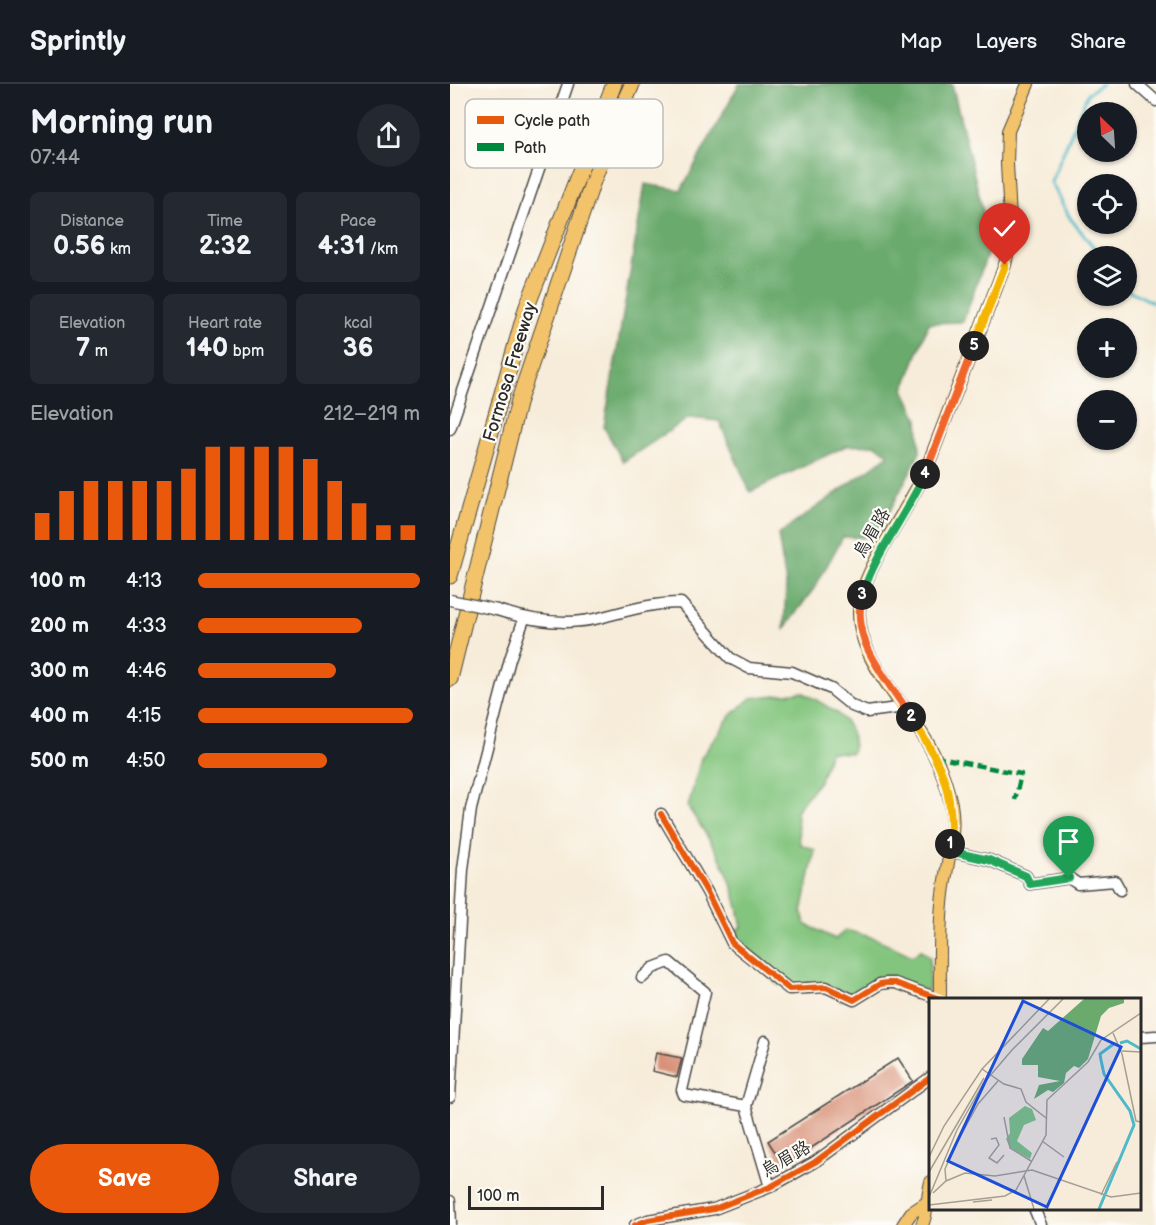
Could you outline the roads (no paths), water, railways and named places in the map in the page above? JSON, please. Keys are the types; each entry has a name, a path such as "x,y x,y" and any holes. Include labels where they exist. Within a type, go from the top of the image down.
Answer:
{"highway":[{"name":"Formosa Freeway","path":"608,99 614,84"},
{"name":"Formosa Freeway","path":"626,99 632,84"},
{"name":"Formosa Freeway","path":"450,576 526,309 581,168"},
{"name":"Formosa Freeway","path":"450,679 519,400 598,168"}],"main road":[{"name":"烏眉路","path":"940,998 942,905 952,807 945,778 931,748 876,666 861,634 861,598 869,573 912,502 926,470 1005,265 1011,237 1007,164 1008,131 1028,84"},
{"path":"922,1225 927,1213 926,1203 929,1190"},
{"path":"903,1225 911,1214 926,1203"}],"street":[{"path":"563,99 568,84"},
{"path":"1137,84 1156,101"},
{"path":"450,429 539,168"},
{"path":"450,600 497,610 525,619 571,622 603,618 657,603 681,603 729,657 748,668 792,672 831,689 852,706 867,712 905,707"},
{"path":"450,1097 463,869 471,809 510,659 525,619"},
{"path":"661,814 707,892 732,943 781,984 795,989 826,987 854,1000 880,984 895,983 935,998"},
{"path":"949,851 989,860 1026,876 1030,884 1069,878 1078,884 1115,881 1120,890"},
{"path":"642,978 653,968 669,962 705,992 682,1090 684,1095 746,1106"},
{"path":"1141,1037 1156,1036"},
{"path":"765,1041 746,1106 770,1187"},
{"name":"烏眉路","path":"635,1225 648,1220 714,1209 770,1187 815,1162 929,1078"},
{"path":"450,1201 451,1225"},
{"path":"1034,1210 1041,1225"}],"waterway":[{"path":"1093,246 1070,218 1051,182 1088,93 1102,84"},
{"path":"1137,294 1156,304"}]}
